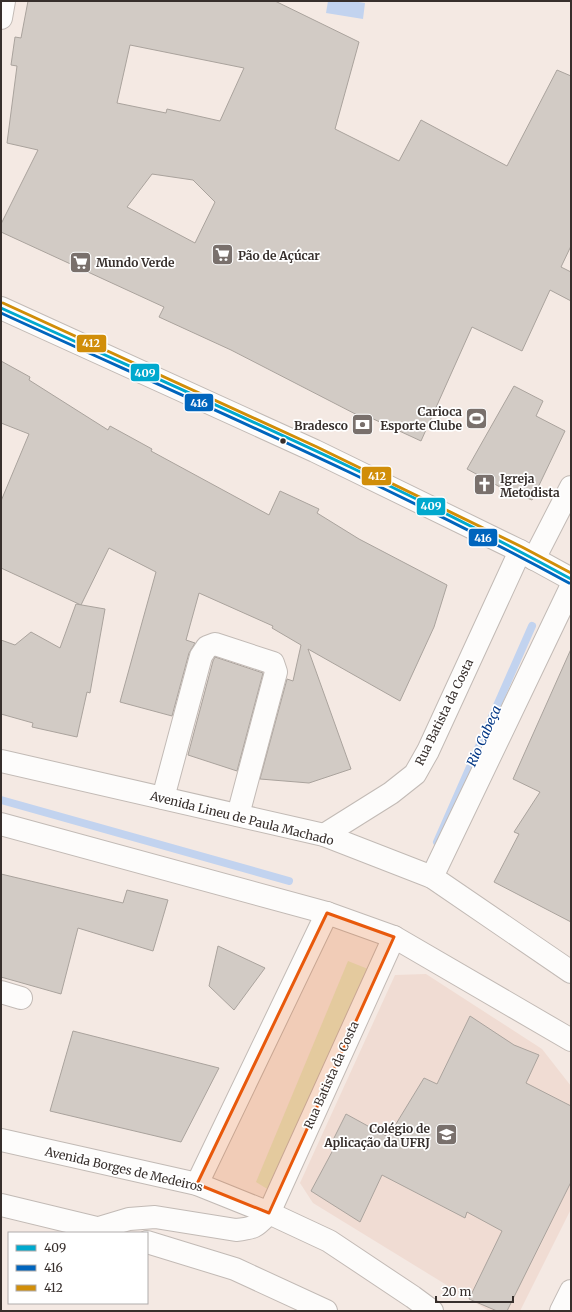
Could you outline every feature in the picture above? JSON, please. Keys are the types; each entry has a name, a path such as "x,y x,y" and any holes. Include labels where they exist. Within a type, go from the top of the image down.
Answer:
{"main road":[{"path":"1,18 4,1"},
{"path":"1,308 315,451 527,555 571,579"},
{"name":"Rua Batista da Costa","path":"324,835 391,793 414,774 428,751 527,555 571,487"},
{"path":"432,877 571,587"},
{"path":"163,798 201,656 207,647 215,644 273,663 276,672 238,815"},
{"name":"Avenida Lineu de Paula Machado","path":"1,761 324,835 432,877 571,972"},
{"path":"1,824 327,913 394,937 571,1040"},
{"path":"197,1184 327,913"},
{"name":"Rua Batista da Costa","path":"269,1213 394,937"},
{"name":"Avenida Borges de Medeiros","path":"1,1140 197,1184 269,1213 329,1241 432,1311"},
{"path":"1,1205 107,1231 130,1219 155,1217 242,1230 254,1228 269,1213"},
{"path":"148,1242 235,1269 326,1311"},
{"path":"562,1311 571,1291"}],"highlighted area":[{"path":"327,913 394,937 269,1213 197,1184"}],"shaded area":[{"name":"Colégio de Aplicação da UFRJ","path":"426,974 542,1049 571,1086 571,1209 520,1311 489,1311 313,1203 300,1183 395,975"}],"green space":[{"path":"348,961 378,973 277,1195 256,1182"}],"water":[{"path":"328,1 352,1 365,3 363,19 326,13"}],"building":[{"path":"28,1 275,1 359,42 335,129 399,161 421,120 507,166 557,70 571,76 571,246 561,267 571,272 571,301 550,290 522,351 472,327 421,441 369,417 367,420 231,350 159,317 164,307 1,232 1,224 38,150 7,143 17,66 11,65 15,37 21,38","holes":["130,45 244,68 220,121 167,109 166,113 117,103","152,174 193,180 215,202 195,243 127,207"]},
{"path":"1,361 30,377 29,380 108,430 110,426 152,449 151,451 269,515 280,491 319,509 317,513 359,539 447,585 434,627 400,701 308,649 351,769 309,783 260,779 287,679 293,681 301,645 272,628 273,626 199,593 186,640 195,643 189,653 172,716 120,702 156,572 109,548 81,605 1,568 1,501 29,434 1,423"},
{"path":"514,386 543,401 536,416 565,431 532,500 500,487 467,469"},
{"path":"76,604 105,609 90,693 87,692 77,737 32,727 33,723 1,714 1,640 15,645 31,632 60,648"},
{"path":"571,649 571,922 494,882 519,834 514,832 540,792 513,779"},
{"path":"215,657 263,673 237,771 188,755"},
{"path":"1,874 123,903 127,890 168,900 153,951 78,928 61,994 1,977"},
{"path":"218,946 265,968 234,1010 209,986"},
{"path":"470,1016 514,1045 539,1055 526,1083 571,1106 571,1182 507,1311 497,1311 469,1299 502,1231 467,1212 465,1218 382,1175 360,1222 311,1191 333,1150 329,1148 346,1114 388,1137 424,1078 437,1084"},
{"path":"73,1031 219,1068 181,1142 50,1111"}],"waterway":[{"name":"Rio Cabeça","path":"437,842 532,626"},
{"path":"1,800 289,881"}],"transit line":[{"name":"412","path":"3,303 317,447 522,547 571,573"},
{"name":"409","path":"1,308 289,438 431,506 571,579"},
{"name":"416","path":"1,313 216,410 359,477 500,546 569,583"}],"place":[{"name":"Pão de Açúcar","path":"222,255"},
{"name":"Mundo Verde","path":"81,262"},
{"name":"Carioca Esporte Clube","path":"477,418"},
{"name":"Bradesco","path":"363,425"},
{"name":"Igreja Metodista","path":"484,485"},
{"name":"Colégio de Aplicação da UFRJ","path":"446,1135"}]}
